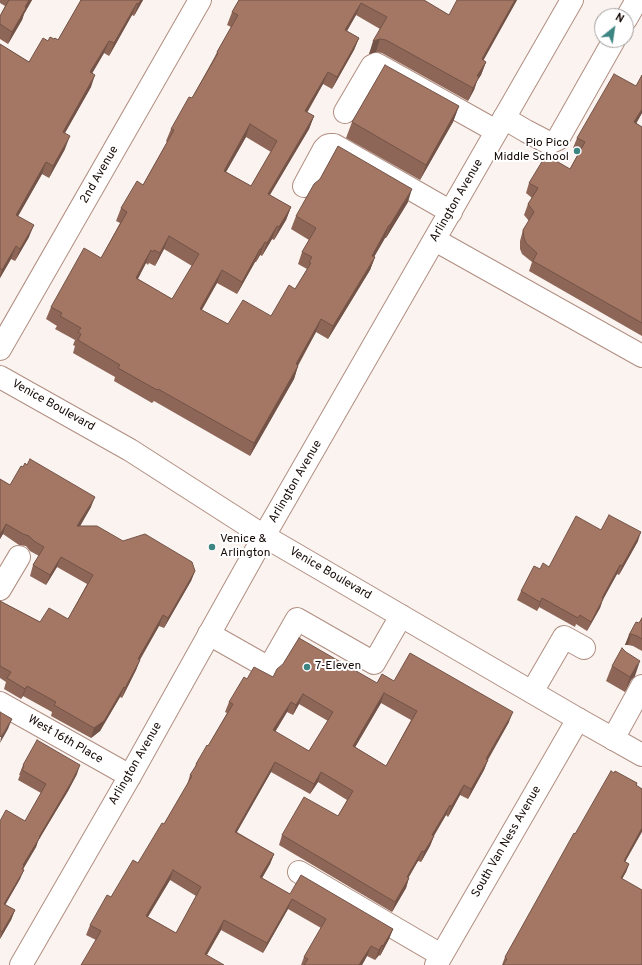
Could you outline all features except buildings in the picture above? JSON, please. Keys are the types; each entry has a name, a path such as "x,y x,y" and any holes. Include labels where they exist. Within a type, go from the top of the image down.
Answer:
{"main road":[{"name":"2nd Avenue","path":"0,349 200,0"},
{"name":"Arlington Avenue","path":"21,965 130,776 264,536 572,0"},
{"path":"345,112 372,66 376,64 500,125 526,131 549,143 558,139 609,48"},
{"path":"304,186 324,149 327,146 334,145 451,212"},
{"path":"435,240 642,356"},
{"name":"Venice Boulevard","path":"0,377 130,450 264,536 642,755"},
{"path":"0,589 19,557"},
{"path":"209,634 269,668 297,619 374,663 401,616"},
{"path":"532,692 564,637 584,648"},
{"path":"613,738 642,686"},
{"name":"West 16th Place","path":"0,703 130,776"},
{"name":"South Van Ness Avenue","path":"438,960 578,719"},
{"path":"299,872 438,960"}],"place":[{"name":"Pio Pico Middle School","path":"577,151"},
{"name":"Venice & Arlington","path":"212,547"},
{"name":"7-Eleven","path":"307,667"}]}
